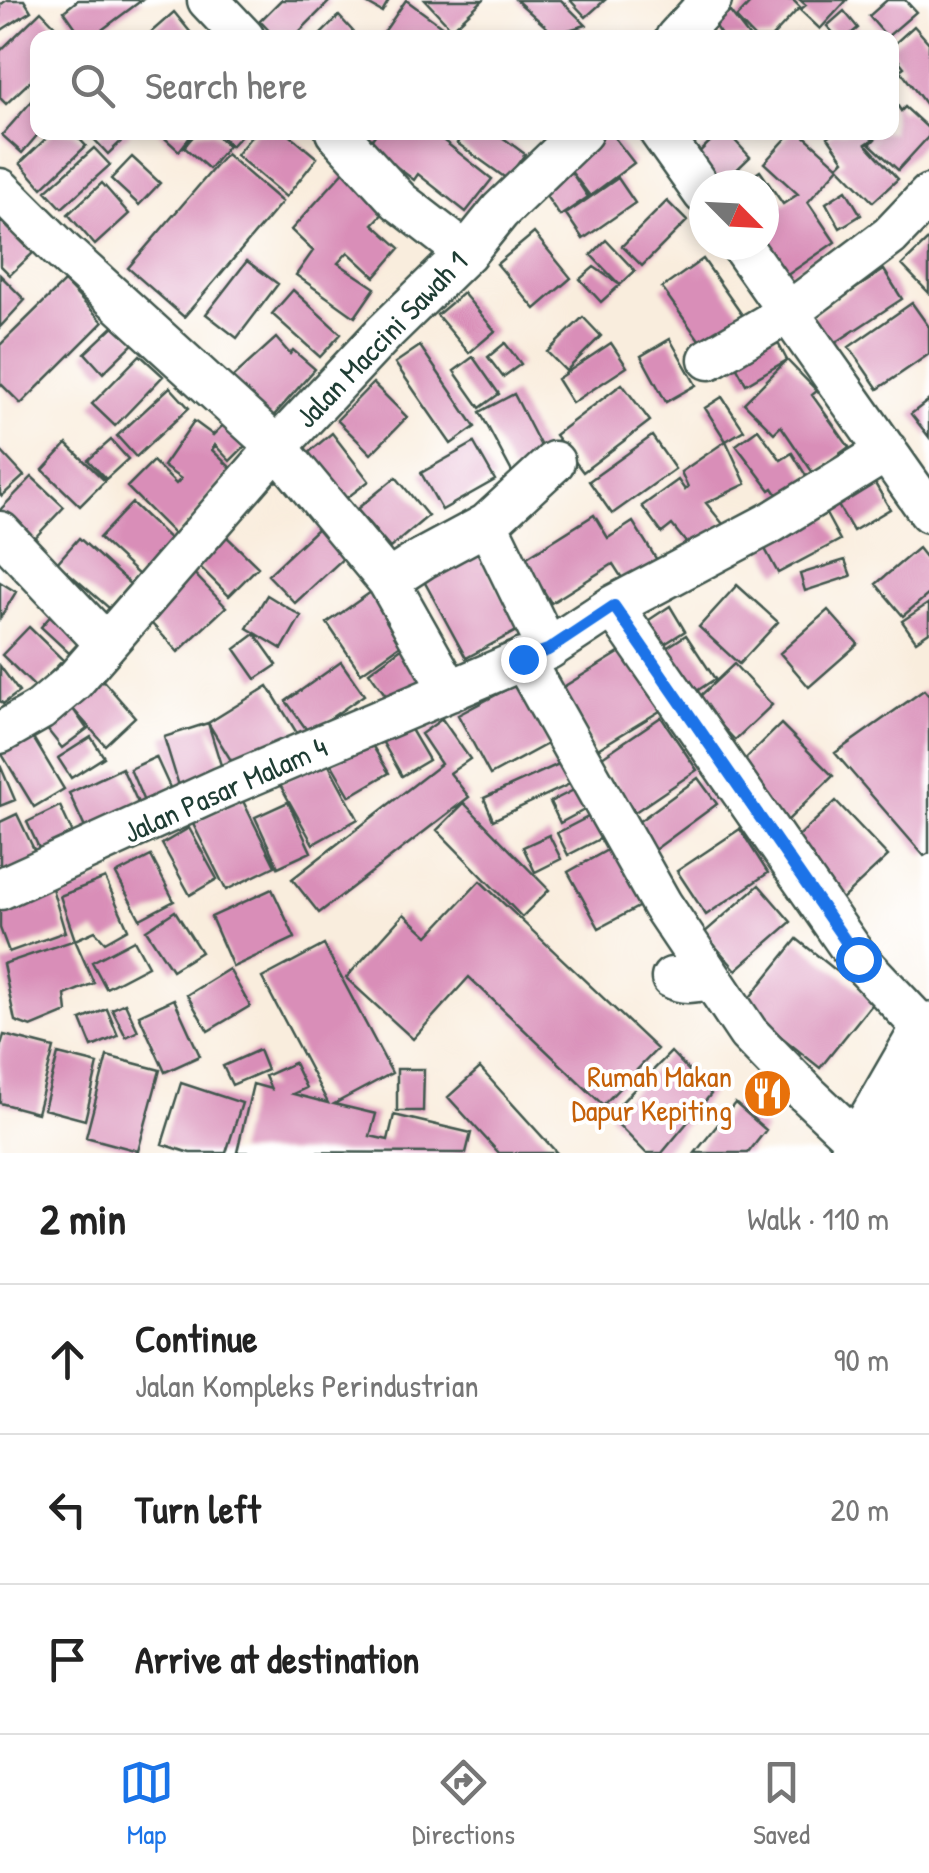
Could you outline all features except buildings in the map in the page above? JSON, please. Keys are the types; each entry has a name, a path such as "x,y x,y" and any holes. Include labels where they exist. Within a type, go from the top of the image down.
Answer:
{"highway":[{"path":"898,1144 928,1031"}],"street":[{"path":"208,0 236,30"},
{"path":"683,30 711,0"},
{"path":"343,140 399,201 466,253"},
{"name":"Jalan Maccini Sawah 1","path":"0,190 277,447 466,253 500,210 574,140"},
{"path":"666,140 689,173"},
{"path":"709,359 789,312 890,236 929,195"},
{"path":"752,260 929,512"},
{"path":"0,733 40,710 74,682 277,447 388,581 450,691"},
{"name":"Jalan Pasar Malam 4","path":"0,889 221,788 536,654 614,606 772,522 887,451"},
{"path":"388,581 487,524 554,462"},
{"path":"487,524 536,654 662,905 691,978 806,1094 898,1144"},
{"path":"0,532 106,644"},
{"path":"614,606 858,959 928,1031"}],"place":[{"name":"Rumah Makan Dapur Kepiting","path":"767,1093"}],"route":[{"path":"523,659 548,650 614,606 858,959"}]}
